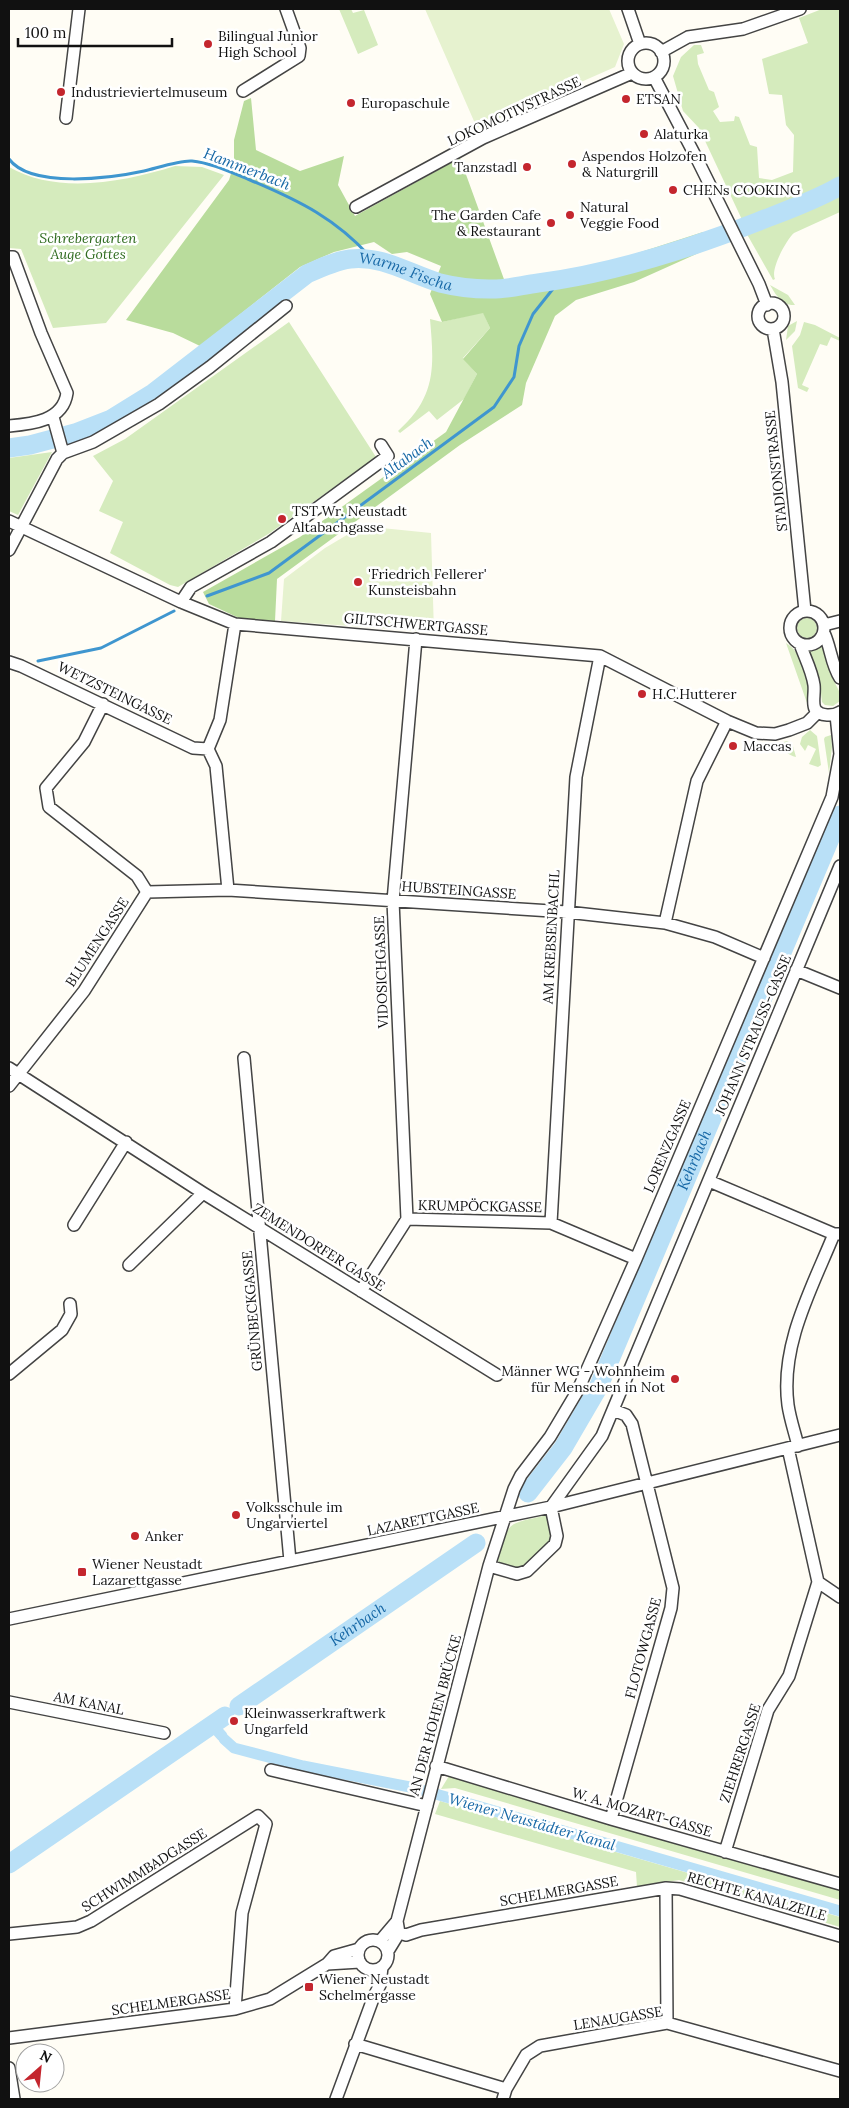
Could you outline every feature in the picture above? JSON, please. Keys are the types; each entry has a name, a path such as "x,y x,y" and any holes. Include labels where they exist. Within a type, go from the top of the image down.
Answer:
{"street":[{"path":"66,118 79,9"},
{"path":"243,91 299,56 300,48 286,9"},
{"path":"628,9 640,44"},
{"path":"662,52 688,37 743,28 800,9"},
{"path":"640,44 652,44 662,52 664,63 662,69 654,77 642,79 632,72 629,67 628,58 630,52 640,44"},
{"name":"LOKOMOTIVSTRASSE","path":"356,207 483,138 632,72"},
{"path":"654,77 759,284 766,304"},
{"path":"9,550 62,449 54,422 65,403 66,393 11,257"},
{"path":"766,304 779,306 784,316 782,324 773,329 764,327 759,320 760,311 766,304"},
{"path":"62,449 93,442 159,404 210,367 286,306"},
{"name":"STADIONSTRASSE","path":"773,329 784,396 804,611"},
{"path":"9,426 54,422"},
{"path":"181,602 191,587 271,542 388,456 380,444"},
{"name":"GILTSCHWERTGASSE","path":"9,521 181,602 235,624 600,656 727,722 756,733 775,734 807,723 818,712"},
{"path":"840,621 824,629 821,640 815,644 800,644 794,640 790,628 794,617 804,611 817,614 824,629 829,643 836,672 840,678"},
{"path":"228,890 216,766 208,749 220,720 235,624"},
{"name":"VIDOSICHGASSE","path":"407,1219 393,901 416,639"},
{"path":"800,644 812,675 815,708 818,712 827,715 838,713 840,754 838,776"},
{"name":"AM KREBSENBACHL","path":"551,1223 576,778 600,656"},
{"name":"WETZSTEINGASSE","path":"9,662 103,704 193,748 208,749"},
{"name":"BLUMENGASSE","path":"9,1086 14,1071 84,991 147,892 137,876 49,807 46,788 84,742 103,704"},
{"path":"665,923 697,781 727,722"},
{"name":"LORENZGASSE","path":"504,1517 521,1475 550,1437 578,1390 764,958 832,797 838,776"},
{"name":"JOHANN STRAUSS-GASSE","path":"551,1507 602,1436 840,866"},
{"name":"HUBSTEINGASSE","path":"147,892 228,890 567,912 665,923 715,937 764,958"},
{"path":"796,970 840,988"},
{"name":"GRÜNBECKGASSE","path":"244,1058 290,1562"},
{"name":"ZEMENDORFER GASSE","path":"14,1071 259,1228 497,1375"},
{"path":"74,1225 126,1142"},
{"path":"709,1181 837,1234 797,1324 788,1364 788,1405 793,1447 818,1582 840,1597"},
{"path":"129,1265 203,1192"},
{"path":"362,1291 407,1219"},
{"name":"KRUMPÖCKGASSE","path":"407,1219 551,1223 636,1259"},
{"path":"9,1374 62,1330 71,1314 70,1304"},
{"path":"613,1410 626,1415 632,1424 647,1484"},
{"name":"LAZARETTGASSE","path":"9,1619 551,1507 840,1435"},
{"name":"FLOTOWGASSE","path":"611,1819 671,1608 672,1588 647,1484"},
{"path":"489,1566 517,1574 527,1571 555,1544 557,1536 551,1507"},
{"name":"AN DER HOHEN BRÜCKE","path":"399,1933 397,1921 435,1770 489,1566 504,1517"},
{"name":"ZIEHRERGASSE","path":"724,1852 768,1710 789,1676 818,1582"},
{"name":"AM KANAL","path":"9,1702 164,1733"},
{"path":"272,1770 427,1804"},
{"name":"W. A. MOZART-GASSE","path":"435,1770 840,1884"},
{"name":"SCHWIMMBADGASSE","path":"9,1934 77,1927 91,1921 258,1816 266,1824 242,1913 235,2009"},
{"path":"666,1888 667,2022"},
{"name":"SCHELMERGASSE","path":"399,1933 406,1935 421,1930 666,1888"},
{"name":"RECHTE KANALZEILE","path":"666,1888 680,1889 840,1936"},
{"path":"397,1921 421,1930"},
{"name":"AN DER HOHEN BRÜCKE","path":"380,1941 397,1921"},
{"path":"336,2099 355,2044 374,1996 380,1986 382,1968 387,1962 388,1951 399,1933"},
{"path":"374,1996 370,1970 360,1962 359,1949 368,1940 380,1941 385,1944 388,1951"},
{"name":"SCHELMERGASSE","path":"9,2038 235,2009 270,1999 328,1964 334,1956 359,1949"},
{"name":"SCHELMERGASSE","path":"328,1964 360,1962"},
{"path":"370,1970 382,1968"},
{"name":"LENAUGASSE","path":"504,2094 526,2056 540,2046 667,2022 840,2072"},
{"path":"355,2044 504,2094"},
{"path":"9,2068 14,2099"}],"green space":[{"path":"339,9 351,9 353,13 364,10 378,45 358,54"},
{"path":"425,9 609,9 624,44 615,67 477,128"},
{"path":"822,9 840,9 840,182 823,193 744,224 699,128 683,111 673,76 681,57 694,45 701,45 704,53 697,55 698,64 709,90 714,92 719,107 713,111 720,122 734,121 735,116 739,117 750,145 757,147 759,178 772,180 793,172 794,135 786,125 782,95 769,94 762,59 808,43 799,18"},
{"path":"251,98 256,150 300,171 344,156 338,185 355,216 460,158 505,282 585,270 703,232 712,247 634,282 576,300 555,316 526,383 522,405 460,445 277,579 275,621 239,618 209,604 203,592 300,537 446,432 477,374 463,359 490,328 483,313 442,322 430,294 441,266 407,252 392,254 374,242 334,252 300,267 200,346 173,333 126,320 229,180 234,164 234,140 244,101"},
{"name":"Schrebergarten Auge Gottes","path":"175,166 202,167 224,175 106,323 53,328 21,249 9,248 9,167 28,176 48,181 91,183 134,177"},
{"path":"840,189 840,212 794,233 780,255 775,269 775,279 773,280 744,229 824,199"},
{"path":"770,285 788,295 795,305 783,302"},
{"path":"483,312 490,328 463,358 477,374 464,399 437,420 429,411 400,433 398,431 411,418 420,405 430,380 432,351 430,319 442,322"},
{"path":"797,321 795,331 786,340 788,326"},
{"path":"289,322 376,457 270,533 178,587 170,585 110,553 123,522 99,511 113,481 93,456 125,439"},
{"path":"804,322 815,325 840,338 840,341 831,337 827,346 820,344 802,385 809,388 807,392 798,388 792,346 800,335"},
{"path":"52,452 18,515 9,511 9,458"},
{"name":"'Friedrich Fellerer' Kunsteisbahn","path":"362,526 431,533 434,632 281,621 284,579 325,548"},
{"path":"807,618 814,621 817,628 814,635 807,638 800,635 797,628 800,621"},
{"path":"823,642 830,673 839,691 840,701 833,706 825,705 822,702 819,677 807,650"},
{"path":"786,643 797,654 806,670 809,687 807,703"},
{"path":"810,730 817,736 821,765 818,767 809,764 816,749 808,745 805,751 800,744 802,737"},
{"path":"831,735 832,747 829,773 824,739"},
{"path":"787,741 792,743 796,757 786,752 781,746 780,743"},
{"path":"547,1515 553,1535 552,1540 525,1567 516,1569 499,1564 498,1561 505,1538 511,1526 524,1520"},
{"path":"449,1776 840,1890 840,1900 455,1788 441,1789"},
{"path":"440,1801 840,1917 840,1927 679,1880 637,1887 636,1872 435,1814"}],"waterway":[{"name":"Hammerbach","path":"9,159 20,168 35,175 73,179 130,174 187,161 207,164 229,171 268,188 317,212 346,233 373,260"},
{"name":"Warme Fischa","path":"9,448 30,445 75,433 111,419 153,393 307,274 333,263 350,259 373,260 385,262 440,283 458,287 477,289 507,288 566,279 622,267 677,251 789,210 840,186"},
{"name":"Altabach","path":"207,596 269,573 494,407 514,377 519,346 533,314 560,280"},
{"name":"Altabach","path":"38,661 101,648 174,611"},
{"name":"Kehrbach","path":"528,1493 563,1448 598,1388 840,815"},
{"name":"Kehrbach","path":"239,1706 476,1543"},
{"name":"Kehrbach","path":"9,1864 225,1716"},
{"name":"Wiener Neustädter Kanal","path":"212,1725 222,1736"},
{"name":"Wiener Neustädter Kanal","path":"224,1739 234,1748 303,1766 415,1788 840,1911"}],"place":[{"name":"Bilingual Junior High School","path":"208,44"},
{"name":"Industrieviertelmuseum","path":"61,92"},
{"name":"ETSAN","path":"626,99"},
{"name":"Europaschule","path":"351,103"},
{"name":"Alaturka","path":"644,134"},
{"name":"Aspendos Holzofen & Naturgrill","path":"572,164"},
{"name":"Tanzstadl","path":"527,167"},
{"name":"CHENs COOKING","path":"673,190"},
{"name":"Natural Veggie Food","path":"570,215"},
{"name":"The Garden Cafe & Restaurant","path":"551,223"},
{"name":"TST Wr. Neustadt Altabachgasse","path":"282,519"},
{"name":"'Friedrich Fellerer' Kunsteisbahn","path":"358,582"},
{"name":"H.C.Hutterer","path":"642,694"},
{"name":"Maccas","path":"733,746"},
{"name":"Männer WG - Wohnheim für Menschen in Not","path":"675,1379"},
{"name":"Volksschule im Ungarviertel","path":"236,1515"},
{"name":"Anker","path":"135,1536"},
{"name":"Wiener Neustadt Lazarettgasse","path":"82,1572"},
{"name":"Kleinwasserkraftwerk Ungarfeld","path":"234,1721"},
{"name":"Wiener Neustadt Schelmergasse","path":"309,1987"}]}
